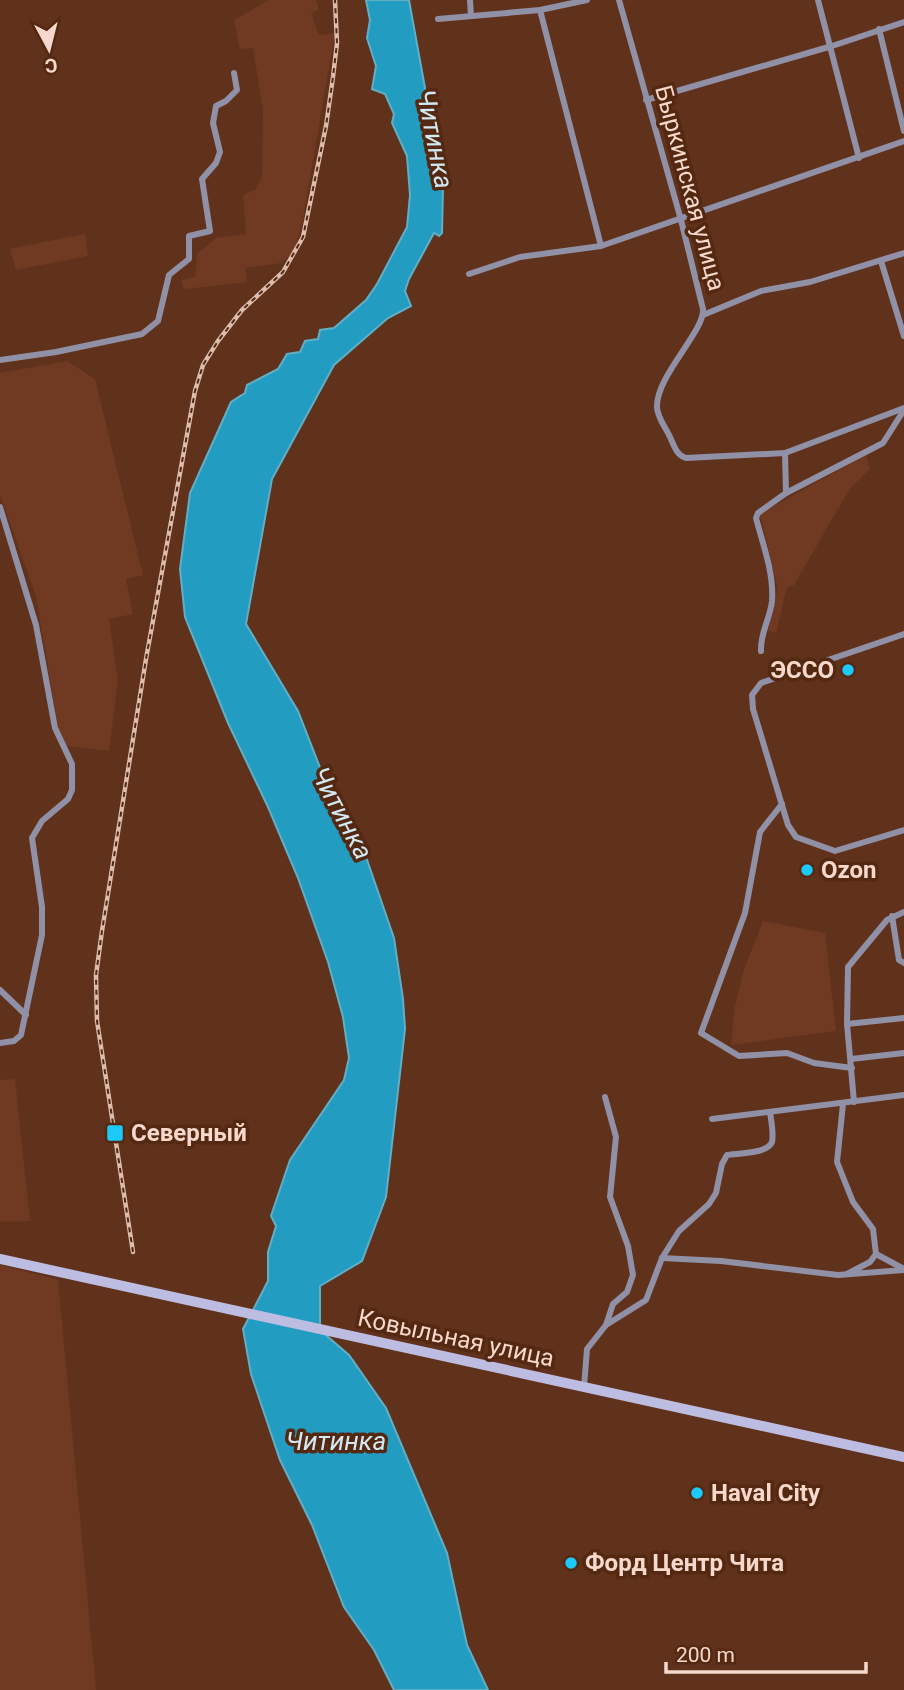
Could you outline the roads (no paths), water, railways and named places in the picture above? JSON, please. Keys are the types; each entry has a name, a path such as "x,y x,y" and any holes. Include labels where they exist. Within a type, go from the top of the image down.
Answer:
{"main road":[{"name":"Ковыльная улица","path":"0,1259 904,1457"}],"street":[{"path":"470,0 471,16"},
{"path":"438,19 494,16 587,0"},
{"name":"Быркинская улица","path":"619,0 681,220 703,315 673,365 658,400 657,411 681,456 785,453"},
{"path":"818,0 859,158"},
{"path":"540,10 601,246"},
{"path":"646,100 832,46 904,22"},
{"path":"879,29 904,131"},
{"path":"0,360 56,352 142,334 158,321 169,275 189,259 189,236 211,231 202,179 216,163 220,152 213,123 216,106 237,90 234,73"},
{"path":"469,274 520,257 601,246 904,141"},
{"path":"703,315 761,290 810,282 904,253"},
{"path":"881,261 904,336"},
{"path":"786,493 785,453 904,409"},
{"path":"761,650 762,635 770,615 772,588 756,518 761,509 786,493 883,443 904,409"},
{"path":"0,506 36,625 55,728 72,764 72,790 68,799 42,821 32,838 42,907 41,935 21,1035 15,1041 0,1044"},
{"path":"904,634 761,683 752,695 752,709 788,825 796,836 835,851 904,830"},
{"path":"782,804 760,832 745,913 701,1032 739,1056 787,1053 814,1063 852,1068"},
{"path":"854,1102 846,1024 848,967 892,916 904,912"},
{"path":"892,916 900,960 904,963"},
{"path":"0,990 26,1014"},
{"path":"846,1024 904,1018"},
{"path":"851,1059 904,1053"},
{"path":"712,1119 904,1096"},
{"path":"605,1097 615,1137 610,1197 628,1246 633,1275 627,1292 613,1304 606,1325"},
{"path":"843,1104 837,1161 853,1202 873,1229 876,1254 870,1262 845,1275"},
{"path":"584,1387 587,1349 606,1325 646,1300 662,1258 679,1231 709,1204 716,1193 722,1164 727,1155 769,1146 772,1141 770,1112"},
{"path":"876,1254 904,1269"},
{"path":"662,1258 721,1261 845,1275 904,1269"}],"water":[{"name":"Читинка","path":"366,0 409,0 443,187 442,233 439,236 434,233 409,279 405,291 411,306 388,318 334,365 272,479 246,624 298,711 328,788 366,857 394,938 403,999 405,1029 386,1197 362,1261 320,1286 320,1330 349,1355 386,1408 447,1553 467,1645 488,1690 394,1690 374,1650 344,1607 312,1525 280,1460 251,1374 243,1329 268,1281 268,1252 276,1226 271,1216 290,1160 344,1080 349,1058 343,1017 328,962 298,878 228,723 185,617 180,569 190,493 231,402 245,393 247,385 278,369 287,354 300,352 305,341 318,339 320,330 334,328 366,300 407,227 410,195 407,156 392,123 394,114 385,94 372,89 376,66 367,38 370,20"}],"railway":[{"path":"133,1252 97,1021 96,975 102,931 146,659 195,391 203,365 218,341 242,310 283,272 303,237 326,126 333,77 337,43 335,0"}],"place":[{"name":"ЭССО","path":"848,670"},
{"name":"Ozon","path":"807,870"},
{"name":"Северный","path":"115,1133"},
{"name":"Haval Сity","path":"697,1493"},
{"name":"Форд Центр Чита","path":"571,1563"}]}
